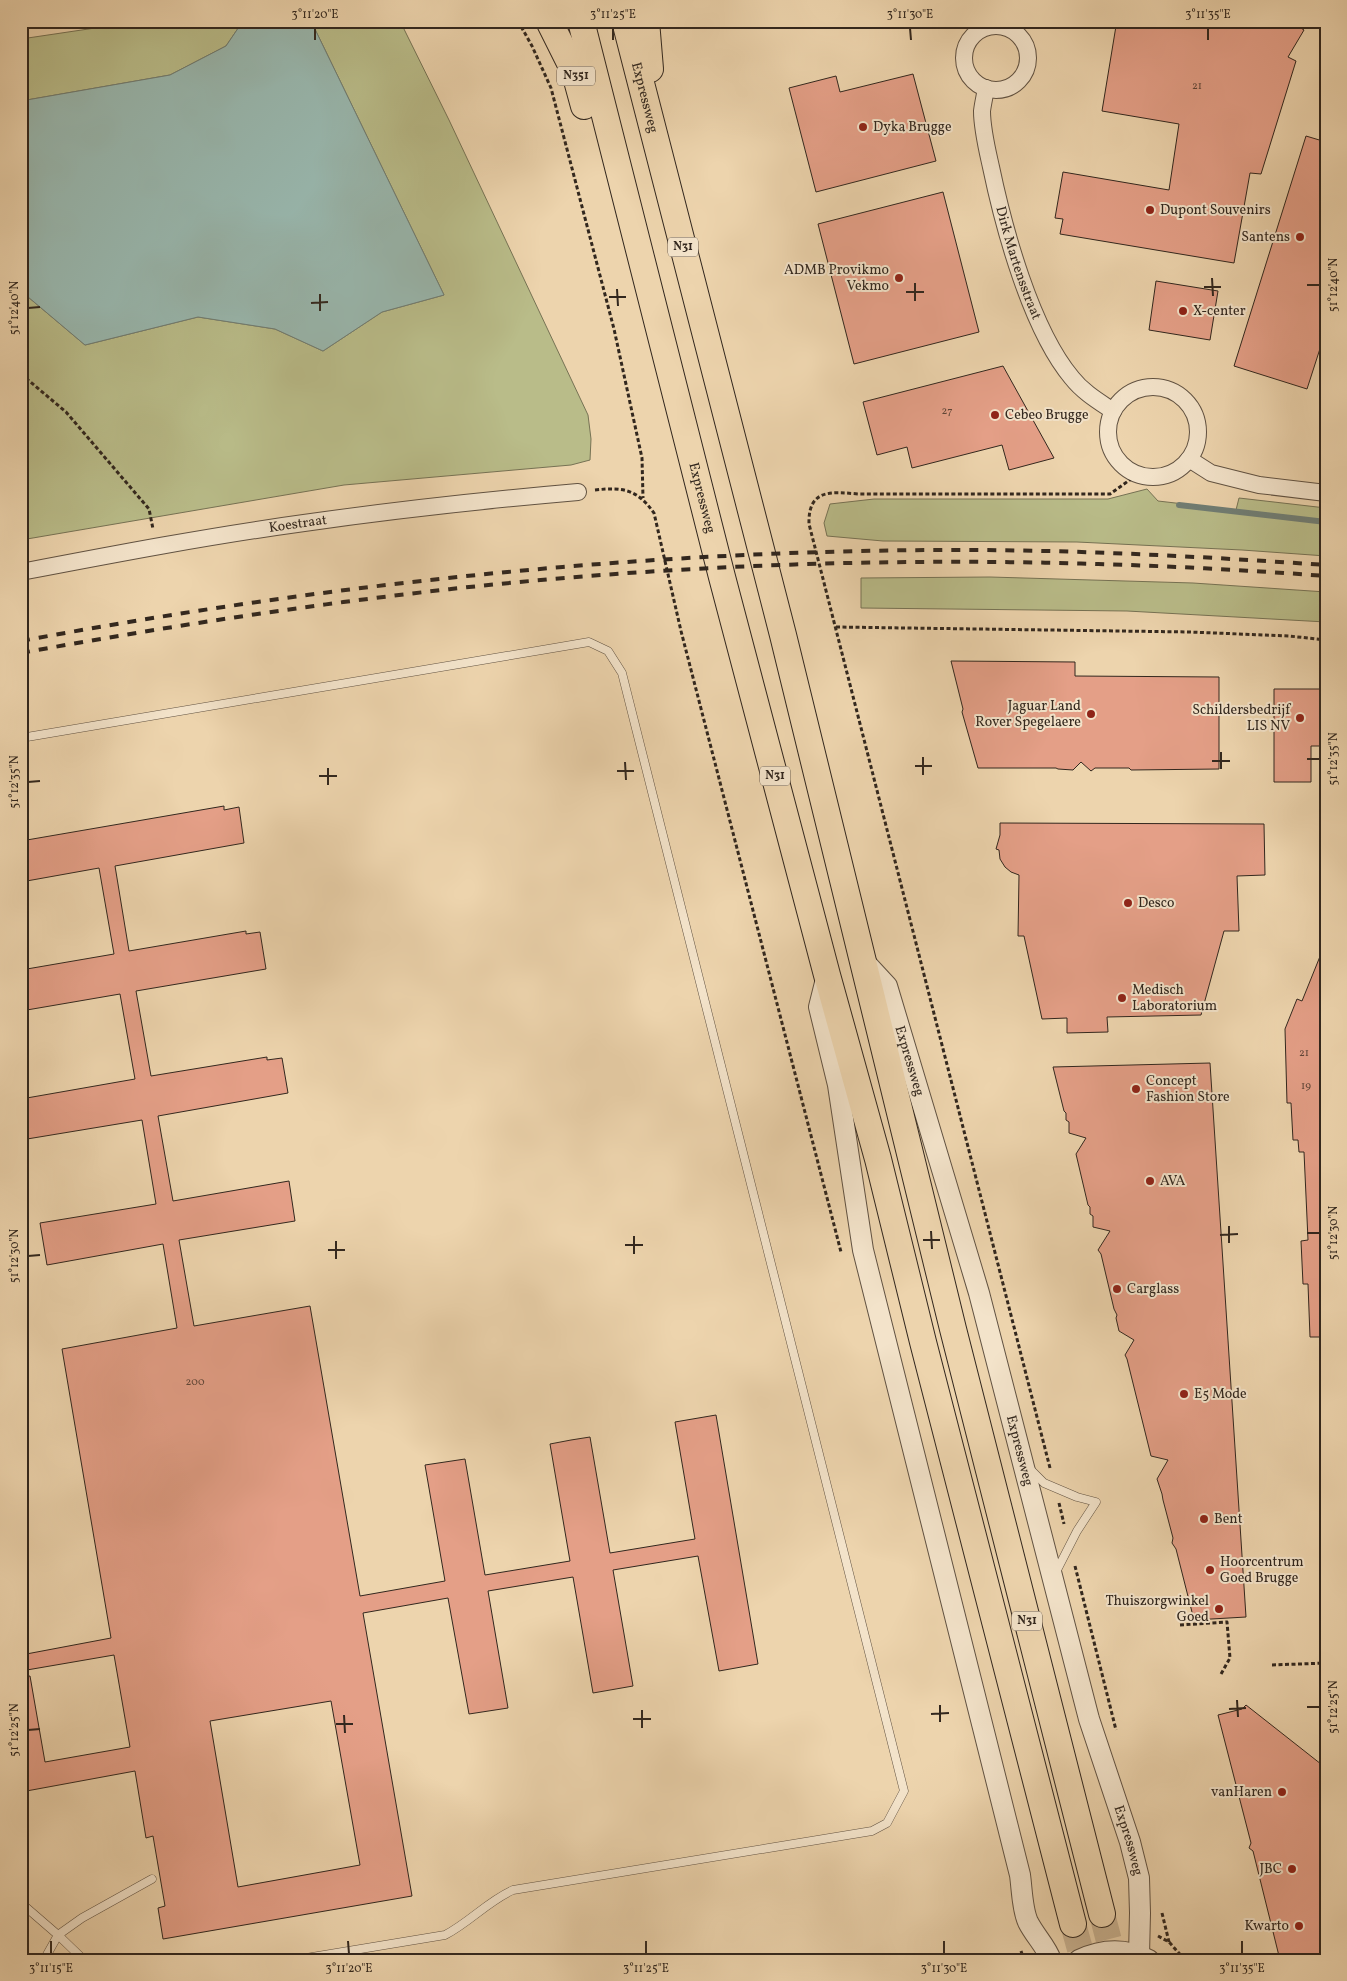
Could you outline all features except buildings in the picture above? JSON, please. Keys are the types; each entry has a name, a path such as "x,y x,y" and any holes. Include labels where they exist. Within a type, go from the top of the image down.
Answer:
{"highway":[{"name":"N351","path":"550,21 575,73 592,134 620,176"},
{"name":"Expressweg","path":"581,21 827,975 878,1159 1073,1924"},
{"name":"Expressweg","path":"625,21 783,635 953,1329 1102,1914"},
{"path":"646,21 654,135"}],"street":[{"name":"Dirk Martensstraat","path":"986,88 982,111 996,192 1019,268 1042,331 1072,378 1093,399 1113,411"},
{"path":"1159,387 1177,393 1190,405 1197,423 1197,442 1189,459 1175,471 1157,477 1138,474 1124,466 1113,452 1109,442 1108,432 1113,411 1125,397 1141,388 1159,387"},
{"path":"1189,459 1211,473 1250,482 1326,492"},
{"name":"Koestraat","path":"21,572 302,523 472,502 578,492"},
{"name":"Expressweg","path":"861,959 887,986 980,1293 1021,1460 1089,1719 1130,1842 1139,1878 1144,1957"},
{"name":"Expressweg","path":"827,975 819,1007 838,1085 863,1250 1020,1875 1027,1920 1041,1944 1047,1949 1051,1960"},
{"path":"1079,1960 1093,1953 1118,1951 1144,1957"}],"lane":[{"path":"21,738 589,642 608,651 622,673 904,1790 887,1823 872,1831 513,1890 498,1897 461,1927 445,1935 294,1960"},
{"path":"1021,1460 1044,1483 1055,1489 1096,1502 1060,1561 1052,1580"},
{"path":"44,1960 58,1935 82,1918 152,1879"},
{"path":"21,1903 84,1960"}],"path":[{"path":"518,21 532,46 551,88 616,338 642,458 643,498"},
{"path":"21,374 66,412 149,509 156,547"},
{"path":"1117,1733 836,627 808,524 808,510 818,497 830,492 859,494 1110,494 1138,474"},
{"path":"578,492 607,489 629,491 643,498 654,513 681,631 842,1256"},
{"path":"836,627 1172,632 1288,636 1326,640"},
{"path":"1180,1625 1228,1622 1230,1658 1221,1674"},
{"path":"1272,1665 1326,1663"},
{"path":"1159,1904 1169,1942 1185,1960"},
{"path":"1018,1943 1024,1960"}],"green space":[{"path":"130,21 243,21 226,46 170,75 21,101 21,39 122,24"},
{"path":"311,21 400,21 449,120 588,415 591,439 590,460 571,465 344,485 21,540 21,291 85,345 198,317 275,329 323,351 382,312 444,295"},
{"path":"1147,489 1158,501 1236,510 1239,498 1326,508 1326,556 1077,542 883,541 827,536 824,523 830,504 874,499 1108,499"},
{"path":"990,577 1193,583 1326,592 1326,622 1127,611 861,608 861,578"}],"water":[{"path":"243,21 311,21 444,295 382,312 323,351 275,329 198,317 85,345 21,291 21,101 170,75 226,46"}],"waterway":[{"path":"1179,505 1326,522"}],"tunnel":[{"path":"1102,1914 1114,1960"},
{"path":"1073,1924 1083,1960"}],"railway":[{"path":"21,641 247,603 361,588 474,575 702,557 816,552 980,550 1128,554 1326,565"},
{"path":"21,653 128,634 343,602 560,578 669,570 888,562 998,562 1107,564 1326,576"}],"place":[{"name":"Dyka Brugge","path":"863,127"},
{"name":"Dupont Souvenirs","path":"1150,210"},
{"name":"Santens","path":"1300,237"},
{"name":"ADMB Provikmo Vekmo","path":"899,278"},
{"name":"X-center","path":"1183,311"},
{"name":"Cebeo Brugge","path":"995,415"},
{"name":"Jaguar Land Rover Spegelaere","path":"1091,714"},
{"name":"Schildersbedrijf LIS NV","path":"1300,718"},
{"name":"Desco","path":"1128,903"},
{"name":"Medisch Laboratorium","path":"1122,998"},
{"name":"Concept Fashion Store","path":"1136,1089"},
{"name":"AVA","path":"1150,1181"},
{"name":"Carglass","path":"1117,1289"},
{"name":"E5 Mode","path":"1184,1394"},
{"name":"Bent","path":"1204,1519"},
{"name":"Hoorcentrum Goed Brugge","path":"1210,1570"},
{"name":"Thuiszorgwinkel Goed","path":"1219,1609"},
{"name":"vanHaren","path":"1282,1792"},
{"name":"JBC","path":"1292,1869"},
{"name":"Kwarto","path":"1299,1926"}]}
